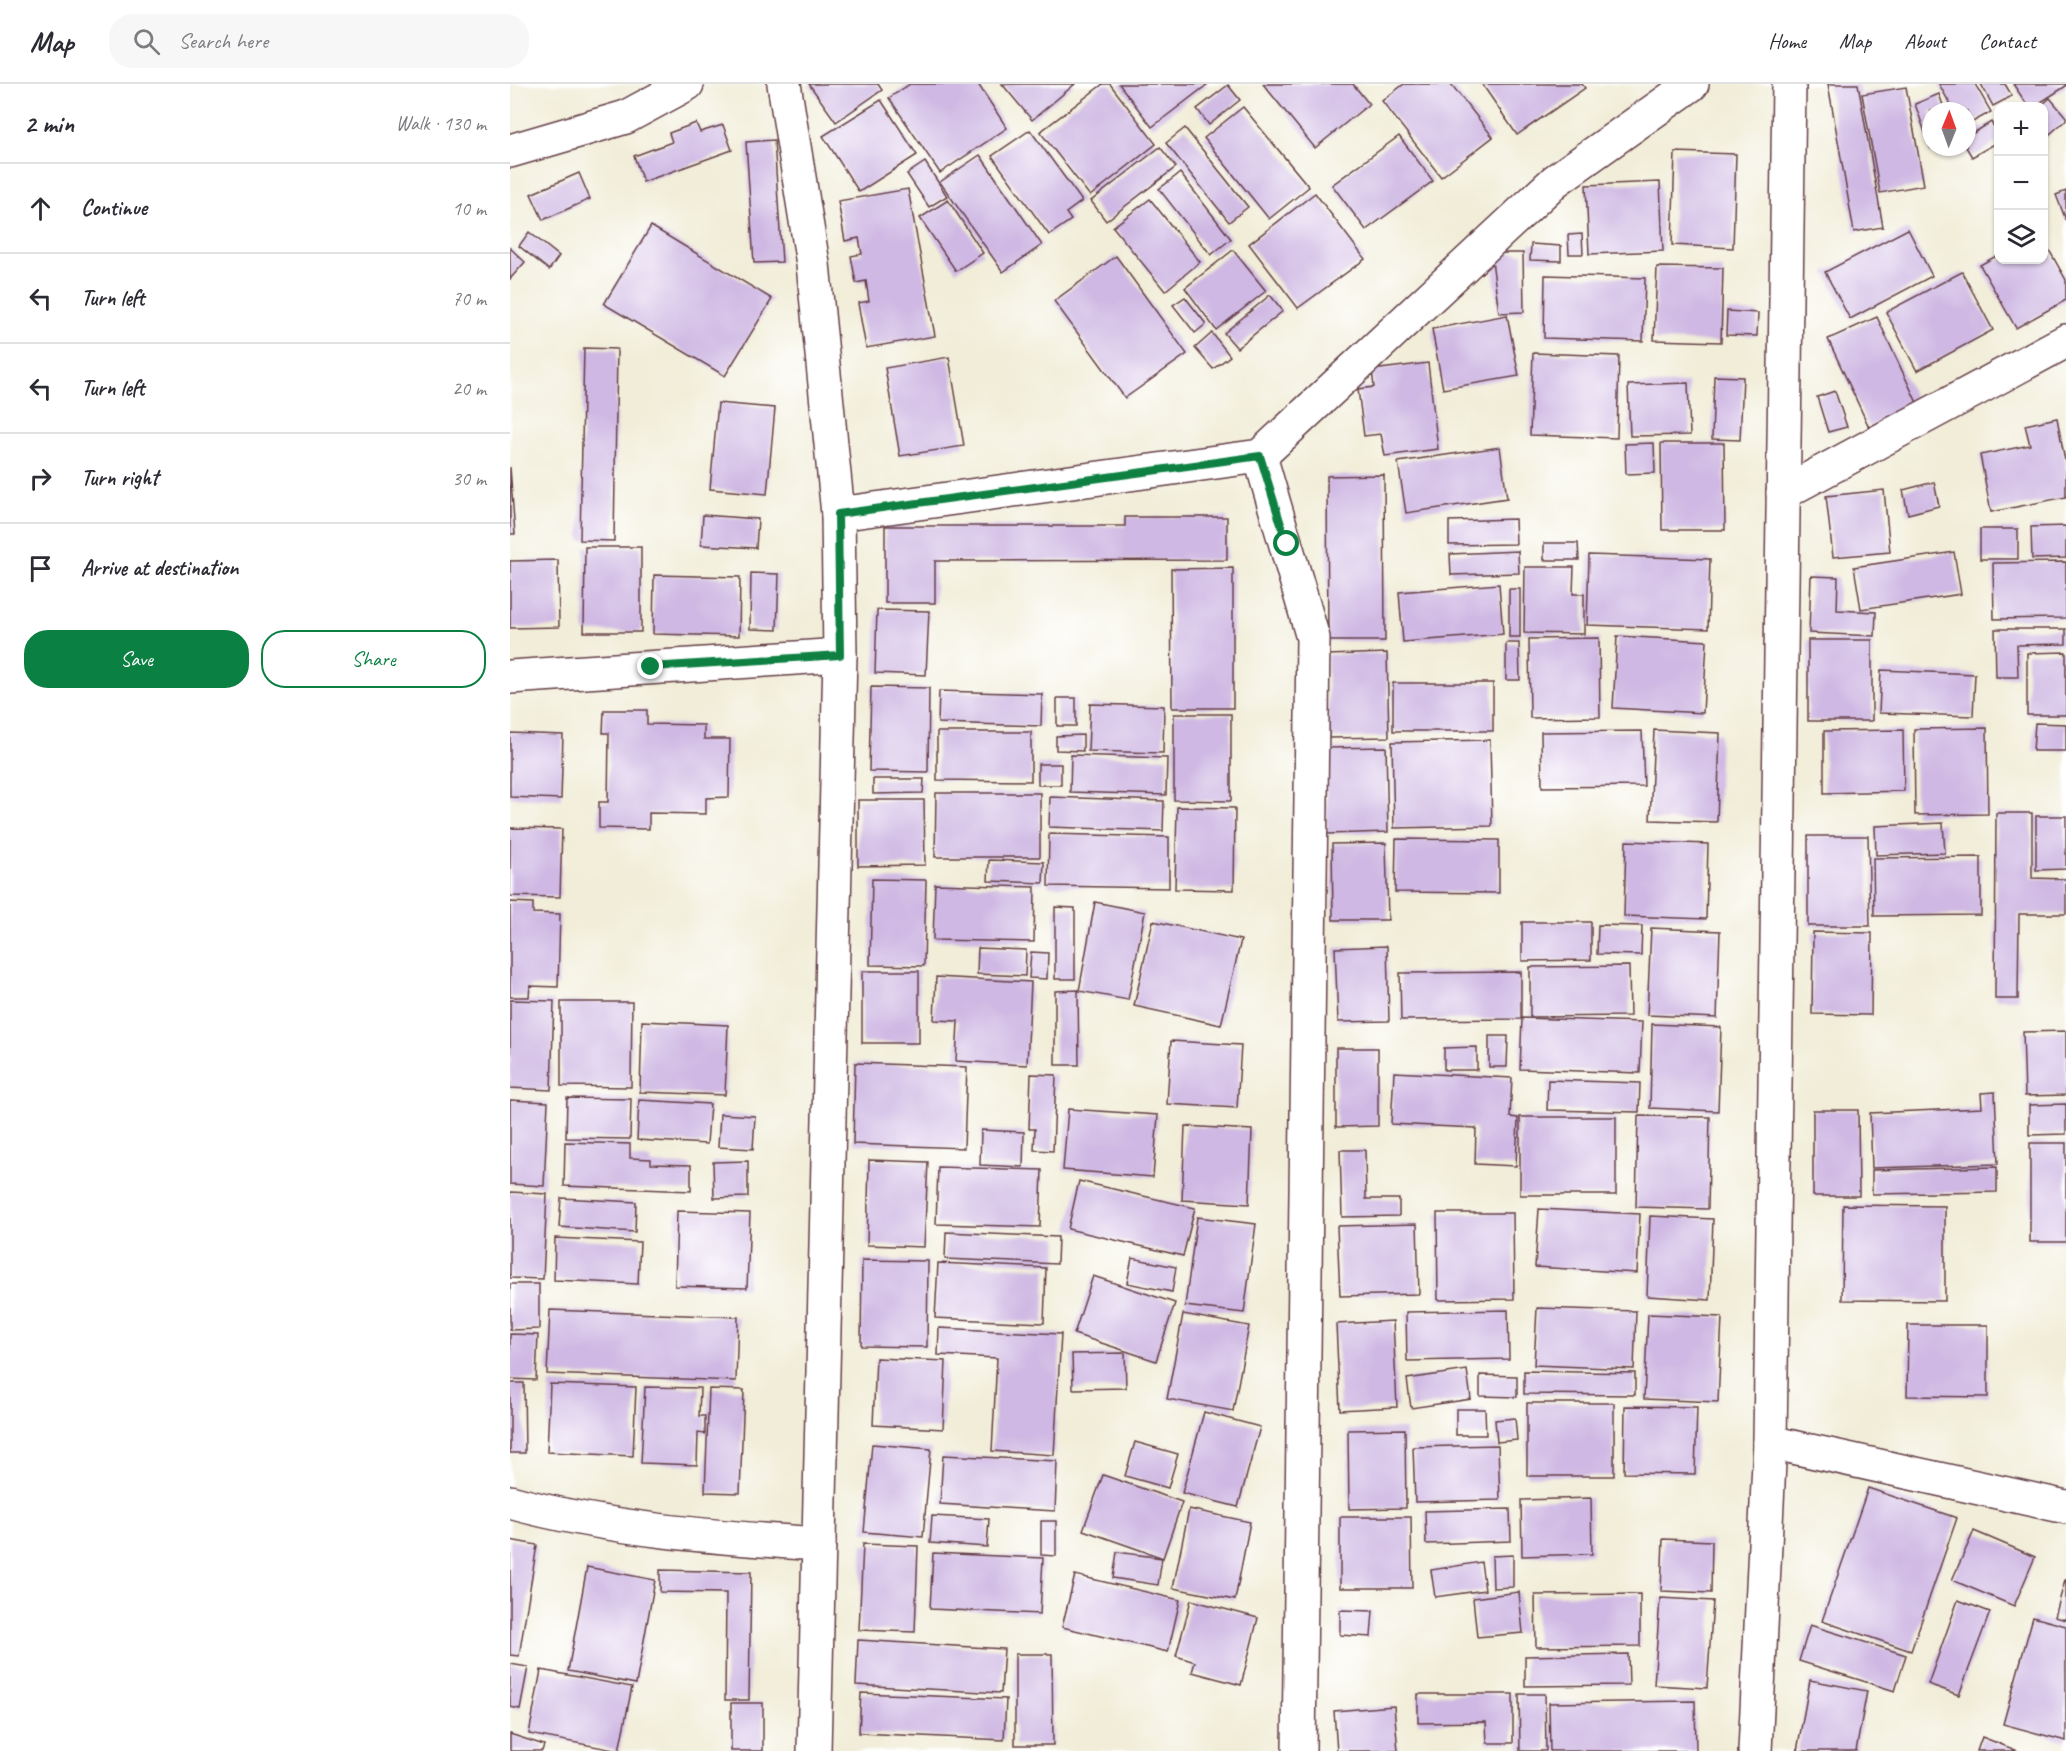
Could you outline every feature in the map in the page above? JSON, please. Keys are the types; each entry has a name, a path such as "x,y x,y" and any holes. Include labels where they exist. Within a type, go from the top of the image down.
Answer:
{"street":[{"path":"510,150 626,117 687,84"},
{"path":"784,84 813,264 838,514 840,655 814,1751"},
{"path":"838,514 1260,456 1555,182 1692,84"},
{"path":"1755,1751 1770,1442 1789,84"},
{"path":"1783,493 2066,341"},
{"path":"1260,456 1313,638 1299,1751"},
{"path":"510,677 840,655"},
{"path":"1770,1442 2066,1507"},
{"path":"510,1502 540,1510 681,1534 819,1544"}],"building":[{"path":"809,84 878,84 882,90 836,122"},
{"path":"910,84 978,84 1007,128 940,173 889,98"},
{"path":"1002,84 1075,84 1032,120"},
{"path":"1103,84 1110,84 1156,144 1090,196 1040,132"},
{"path":"1119,84 1208,84 1152,127"},
{"path":"1263,84 1353,84 1369,104 1315,148"},
{"path":"1404,84 1451,84 1493,137 1441,177 1382,101"},
{"path":"1482,84 1582,84 1585,88 1517,135"},
{"path":"1828,84 1858,84 1883,227 1854,232"},
{"path":"1939,84 1975,84 1991,112 1976,120 1976,102 1949,102"},
{"path":"1981,84 2005,84 2012,96 2001,102 1994,102 1993,106"},
{"path":"2013,84 2066,84 2041,102 2025,102"},
{"path":"1228,85 1240,100 1209,125 1197,109"},
{"path":"1906,87 1924,185 1880,193 1862,94"},
{"path":"1939,94 1942,102 1922,102 1922,124 1915,104"},
{"path":"2050,98 2066,117 2066,120 2048,136 2048,102 2046,102"},
{"path":"881,100 917,155 859,192 823,136"},
{"path":"1243,107 1309,187 1269,219 1204,138"},
{"path":"1991,122 1994,127 1994,144 1976,155 1976,131"},
{"path":"696,123 700,132 723,125 732,150 643,182 634,156 672,142 669,133"},
{"path":"1185,128 1248,207 1229,222 1166,143"},
{"path":"1030,130 1082,201 1066,213 1071,220 1049,235 992,156"},
{"path":"1399,136 1433,181 1366,230 1332,185"},
{"path":"774,140 782,262 754,263 746,142"},
{"path":"1160,147 1176,167 1106,221 1091,201"},
{"path":"1675,152 1736,154 1733,248 1672,245"},
{"path":"980,155 1042,245 1003,272 940,182"},
{"path":"925,162 947,196 929,207 907,174"},
{"path":"579,173 590,199 543,220 531,194"},
{"path":"1180,173 1231,239 1211,255 1159,189"},
{"path":"1660,182 1663,251 1589,254 1586,185"},
{"path":"908,189 935,336 866,348 858,303 869,301 866,281 856,283 851,256 862,254 859,238 845,241 838,201"},
{"path":"2066,191 2066,220 2056,195"},
{"path":"1315,193 1365,259 1298,308 1249,244"},
{"path":"1150,199 1200,262 1165,291 1113,227"},
{"path":"948,200 983,253 956,271 920,218"},
{"path":"651,226 772,299 725,376 604,304"},
{"path":"1908,229 1932,276 1850,319 1825,272"},
{"path":"529,232 559,256 549,270 519,246"},
{"path":"1582,234 1583,254 1569,254 1568,235"},
{"path":"1531,244 1561,246 1561,261 1530,260"},
{"path":"510,248 525,262 510,279"},
{"path":"2048,248 2066,280 2066,300 2016,328 1980,265 1994,257 1994,264 2048,264"},
{"path":"1233,250 1266,291 1216,330 1185,288"},
{"path":"1491,253 1523,253 1524,312 1499,313"},
{"path":"1116,256 1187,354 1125,398 1054,301"},
{"path":"1657,267 1723,268 1721,342 1654,340"},
{"path":"1962,272 1993,330 1917,371 1886,312"},
{"path":"1545,275 1645,278 1643,341 1544,338"},
{"path":"1270,295 1283,311 1237,348 1224,333"},
{"path":"1185,297 1206,324 1195,333 1173,305"},
{"path":"1727,311 1758,313 1757,336 1726,335"},
{"path":"1507,315 1519,376 1443,389 1432,329"},
{"path":"1877,317 1918,405 1869,427 1828,339"},
{"path":"1212,333 1230,356 1213,369 1195,348"},
{"path":"584,348 617,349 614,541 580,540"},
{"path":"1533,353 1619,356 1617,438 1530,435"},
{"path":"949,357 964,446 900,456 885,368"},
{"path":"1428,363 1438,449 1385,456 1381,434 1364,436 1358,389 1374,387 1372,370"},
{"path":"1714,376 1743,377 1740,440 1712,439"},
{"path":"1688,383 1690,435 1630,436 1628,385"},
{"path":"1835,391 1847,427 1828,432 1817,397"},
{"path":"718,403 775,408 767,494 710,489"},
{"path":"2057,418 2066,466 2066,497 1991,512 1980,455 2030,445 2025,425"},
{"path":"1654,443 1655,473 1626,474 1625,444"},
{"path":"1661,443 1724,443 1725,530 1662,530"},
{"path":"1500,447 1507,498 1406,513 1398,462"},
{"path":"510,467 515,534 510,534"},
{"path":"1384,475 1385,641 1328,641 1327,476"},
{"path":"1934,482 1939,506 1908,514 1903,490"},
{"path":"1884,490 1890,552 1833,557 1826,496"},
{"path":"703,515 758,519 756,548 701,545"},
{"path":"1125,517 1227,517 1227,560 935,561 935,603 885,603 885,526 1125,526"},
{"path":"1515,519 1516,544 1449,545 1449,521"},
{"path":"2066,526 2066,558 2032,559 2031,527"},
{"path":"1980,529 2018,529 2018,559 1980,559"},
{"path":"1544,543 1578,543 1579,560 1544,560"},
{"path":"585,547 641,547 641,632 584,632"},
{"path":"1518,551 1519,573 1451,575 1450,554"},
{"path":"1954,552 1961,594 1861,609 1854,567"},
{"path":"1589,555 1710,559 1708,629 1587,625"},
{"path":"558,560 559,627 510,628 510,561"},
{"path":"2066,562 2066,618 1994,619 1993,563"},
{"path":"1525,567 1574,567 1573,594 1584,594 1584,634 1524,633"},
{"path":"1233,568 1233,708 1172,708 1171,569"},
{"path":"751,573 779,574 777,630 750,629"},
{"path":"654,575 740,577 739,636 653,634"},
{"path":"1811,576 1838,577 1837,610 1876,612 1875,636 1809,633"},
{"path":"1499,584 1503,634 1403,642 1399,592"},
{"path":"1509,589 1520,589 1520,637 1509,637"},
{"path":"877,610 929,611 926,675 875,673"},
{"path":"1995,629 2066,629 2066,644 2017,645 2018,677 1996,677"},
{"path":"1617,636 1707,641 1703,713 1613,708"},
{"path":"1599,638 1600,717 1530,718 1529,639"},
{"path":"1808,640 1872,640 1872,721 1808,721"},
{"path":"1506,643 1519,643 1520,680 1506,680"},
{"path":"2066,652 2066,715 2027,715 2027,653"},
{"path":"1387,653 1389,737 1329,738 1327,655"},
{"path":"1881,670 1975,674 1973,716 1879,713"},
{"path":"1393,683 1493,683 1493,731 1393,731"},
{"path":"871,687 929,688 928,772 869,771"},
{"path":"939,691 1042,694 1041,726 938,723"},
{"path":"1057,698 1076,698 1076,726 1057,726"},
{"path":"1090,704 1164,706 1163,753 1088,751"},
{"path":"604,710 647,710 647,724 704,725 704,739 730,739 729,797 706,798 706,814 649,813 649,829 599,828 599,802 608,802 609,733 603,733"},
{"path":"1174,714 1231,714 1231,801 1174,800"},
{"path":"2035,723 2066,724 2066,751 2033,751"},
{"path":"1987,728 1988,814 1915,815 1914,729"},
{"path":"1654,730 1720,733 1717,822 1650,820"},
{"path":"1903,730 1904,791 1824,793 1824,731"},
{"path":"1642,731 1644,786 1542,787 1541,732"},
{"path":"937,732 1031,732 1031,781 937,780"},
{"path":"510,733 563,735 561,799 510,797"},
{"path":"1083,735 1083,751 1056,750 1056,736"},
{"path":"1490,740 1492,826 1394,828 1392,742"},
{"path":"1386,747 1388,832 1327,834 1326,748"},
{"path":"1071,755 1167,758 1166,795 1070,792"},
{"path":"1038,764 1061,764 1061,785 1038,785"},
{"path":"873,779 924,779 923,793 873,794"},
{"path":"936,793 1040,793 1040,857 935,857"},
{"path":"1050,797 1164,801 1163,831 1049,827"},
{"path":"858,800 924,800 925,865 858,866"},
{"path":"1177,807 1235,808 1234,890 1175,889"},
{"path":"1996,813 2032,813 2032,878 2066,879 2066,914 2019,914 2018,999 1995,999"},
{"path":"2036,816 2066,816 2066,869 2036,870"},
{"path":"1943,823 1945,853 1876,855 1875,826"},
{"path":"510,828 562,829 560,897 510,896"},
{"path":"1049,834 1169,837 1169,888 1048,886"},
{"path":"1808,836 1868,836 1870,926 1808,926"},
{"path":"1396,839 1499,840 1499,893 1395,892"},
{"path":"1626,841 1708,844 1706,919 1624,916"},
{"path":"1386,843 1388,920 1333,920 1332,844"},
{"path":"1981,857 1981,915 1874,916 1873,858"},
{"path":"989,860 1044,862 1043,883 988,881"},
{"path":"872,879 926,880 924,966 870,965"},
{"path":"935,884 1035,887 1034,942 933,940"},
{"path":"510,902 533,903 533,913 560,914 558,987 530,986 529,997 510,997"},
{"path":"1095,902 1145,912 1128,1000 1079,991"},
{"path":"1055,907 1075,908 1075,979 1055,979"},
{"path":"1153,921 1241,940 1221,1025 1134,1006"},
{"path":"1522,922 1591,922 1591,960 1522,961"},
{"path":"1598,925 1642,926 1641,955 1597,954"},
{"path":"1651,928 1720,931 1717,1018 1647,1015"},
{"path":"1813,932 1872,933 1871,1015 1812,1014"},
{"path":"1387,946 1389,1021 1338,1022 1335,948"},
{"path":"978,948 1026,950 1025,976 977,974"},
{"path":"1031,952 1048,953 1047,979 1029,978"},
{"path":"1629,966 1630,1016 1530,1017 1530,967"},
{"path":"862,971 919,971 919,1043 862,1043"},
{"path":"1521,972 1521,1019 1401,1020 1400,973"},
{"path":"936,977 1031,982 1027,1065 956,1061 958,1021 934,1020"},
{"path":"1078,990 1079,1065 1055,1065 1055,991"},
{"path":"510,1000 554,1001 551,1090 510,1088"},
{"path":"561,1002 632,1002 631,1087 561,1086"},
{"path":"1522,1018 1642,1022 1640,1073 1520,1069"},
{"path":"642,1021 728,1025 725,1095 640,1092"},
{"path":"1652,1024 1721,1027 1718,1111 1650,1108"},
{"path":"2066,1031 2066,1095 2025,1096 2023,1032"},
{"path":"1489,1036 1508,1036 1507,1067 1489,1067"},
{"path":"1171,1041 1241,1045 1237,1108 1167,1104"},
{"path":"1477,1047 1477,1070 1444,1070 1444,1048"},
{"path":"1336,1048 1378,1048 1378,1126 1336,1127"},
{"path":"855,1063 967,1067 964,1148 853,1144"},
{"path":"1394,1072 1512,1078 1510,1117 1518,1118 1516,1166 1475,1164 1476,1128 1391,1124"},
{"path":"1031,1074 1056,1075 1053,1151 1034,1150 1035,1129 1029,1129"},
{"path":"1548,1080 1640,1083 1639,1112 1547,1110"},
{"path":"1995,1092 1998,1164 1872,1168 1870,1113 1982,1108 1981,1093"},
{"path":"567,1098 631,1099 630,1139 566,1138"},
{"path":"510,1100 548,1102 544,1186 510,1184"},
{"path":"639,1100 710,1104 707,1144 637,1140"},
{"path":"2066,1104 2066,1134 2029,1135 2029,1105"},
{"path":"1068,1109 1158,1115 1153,1177 1063,1170"},
{"path":"1813,1110 1858,1110 1859,1196 1813,1196"},
{"path":"720,1114 755,1116 753,1149 718,1147"},
{"path":"1638,1116 1710,1117 1708,1209 1636,1207"},
{"path":"1520,1117 1616,1117 1616,1195 1520,1195"},
{"path":"1185,1126 1252,1130 1249,1204 1182,1200"},
{"path":"981,1130 1024,1132 1023,1167 980,1165"},
{"path":"565,1142 630,1144 630,1158 651,1159 651,1164 691,1165 691,1191 564,1186"},
{"path":"2030,1143 2066,1143 2066,1242 2030,1242"},
{"path":"1340,1150 1365,1150 1366,1199 1399,1199 1399,1216 1342,1217"},
{"path":"869,1160 928,1162 924,1247 867,1245"},
{"path":"748,1161 748,1197 714,1198 713,1162"},
{"path":"938,1167 1042,1170 1040,1227 936,1224"},
{"path":"1997,1167 1997,1192 1872,1194 1872,1170"},
{"path":"1079,1181 1195,1208 1183,1256 1068,1229"},
{"path":"510,1192 547,1194 543,1279 510,1278"},
{"path":"561,1198 636,1202 635,1232 559,1227"},
{"path":"1843,1205 1945,1206 1945,1301 1842,1300"},
{"path":"1539,1209 1640,1214 1637,1273 1535,1267"},
{"path":"677,1211 750,1213 747,1288 675,1286"},
{"path":"1437,1213 1513,1213 1514,1299 1438,1300"},
{"path":"1650,1216 1713,1219 1710,1300 1647,1296"},
{"path":"1197,1217 1256,1224 1244,1313 1185,1306"},
{"path":"1417,1224 1419,1294 1340,1296 1337,1226"},
{"path":"946,1232 1058,1237 1057,1264 945,1259"},
{"path":"555,1238 640,1242 638,1284 554,1280"},
{"path":"1132,1258 1176,1267 1172,1292 1127,1283"},
{"path":"862,1260 928,1261 927,1347 861,1346"},
{"path":"938,1263 1046,1268 1044,1323 935,1318"},
{"path":"1093,1276 1175,1303 1156,1361 1074,1334"},
{"path":"510,1284 539,1284 539,1329 510,1330"},
{"path":"1537,1308 1636,1311 1634,1369 1534,1365"},
{"path":"550,1310 738,1317 736,1381 547,1374"},
{"path":"1508,1310 1509,1359 1407,1361 1406,1312"},
{"path":"1183,1314 1249,1326 1233,1411 1167,1399"},
{"path":"1648,1314 1722,1317 1718,1402 1644,1399"},
{"path":"1393,1321 1397,1407 1340,1410 1336,1324"},
{"path":"1908,1325 1988,1325 1988,1397 1907,1396"},
{"path":"939,1328 1061,1334 1054,1455 992,1451 997,1358 938,1355"},
{"path":"510,1334 538,1335 536,1380 510,1379"},
{"path":"1125,1353 1126,1388 1073,1389 1072,1354"},
{"path":"876,1358 946,1361 943,1429 873,1425"},
{"path":"1467,1370 1471,1399 1411,1408 1407,1379"},
{"path":"1524,1371 1635,1373 1635,1395 1524,1394"},
{"path":"1480,1375 1517,1376 1517,1397 1480,1396"},
{"path":"510,1383 524,1383 525,1453 510,1453"},
{"path":"550,1384 636,1387 633,1456 547,1452"},
{"path":"645,1387 700,1388 699,1416 705,1416 705,1434 698,1433 697,1465 641,1463"},
{"path":"709,1389 744,1390 740,1493 705,1492"},
{"path":"1527,1403 1614,1403 1614,1476 1527,1476"},
{"path":"1625,1406 1697,1407 1695,1474 1624,1473"},
{"path":"1456,1409 1485,1409 1486,1435 1456,1435"},
{"path":"1204,1412 1260,1427 1238,1507 1182,1493"},
{"path":"1515,1418 1517,1440 1497,1442 1495,1420"},
{"path":"1405,1429 1406,1508 1349,1509 1348,1430"},
{"path":"1135,1442 1178,1454 1168,1488 1125,1476"},
{"path":"872,1444 931,1449 923,1537 864,1532"},
{"path":"1498,1445 1500,1500 1415,1502 1413,1447"},
{"path":"943,1455 1057,1461 1055,1511 940,1504"},
{"path":"1103,1475 1182,1502 1163,1558 1083,1530"},
{"path":"1868,1488 1957,1518 1911,1651 1822,1621"},
{"path":"1591,1498 1592,1554 1522,1556 1521,1500"},
{"path":"1189,1509 1250,1522 1235,1600 1173,1588"},
{"path":"1510,1509 1511,1541 1426,1544 1425,1511"},
{"path":"932,1516 989,1519 987,1547 930,1543"},
{"path":"1340,1517 1411,1517 1412,1588 1340,1588"},
{"path":"1041,1521 1056,1521 1056,1556 1041,1555"},
{"path":"1974,1531 2035,1557 2014,1606 1952,1580"},
{"path":"1663,1539 1712,1541 1711,1593 1661,1591"},
{"path":"510,1540 537,1545 519,1656 510,1655"},
{"path":"863,1544 918,1546 915,1632 859,1630"},
{"path":"1117,1552 1162,1558 1158,1585 1113,1578"},
{"path":"933,1553 1043,1558 1040,1614 930,1609"},
{"path":"1513,1555 1513,1587 1493,1588 1492,1556"},
{"path":"1481,1562 1485,1590 1435,1597 1431,1570"},
{"path":"587,1567 655,1580 636,1684 568,1671"},
{"path":"660,1570 751,1572 749,1700 725,1700 726,1593 660,1592"},
{"path":"1075,1575 1180,1600 1168,1652 1062,1627"},
{"path":"2066,1580 2066,1620 2055,1617"},
{"path":"1519,1592 1523,1633 1477,1637 1473,1598"},
{"path":"1640,1594 1640,1646 1536,1647 1535,1595"},
{"path":"1660,1598 1713,1601 1707,1688 1654,1685"},
{"path":"1191,1600 1258,1618 1241,1685 1192,1672 1195,1662 1176,1656"},
{"path":"1958,1600 1990,1612 1959,1695 1928,1684"},
{"path":"1340,1610 1373,1611 1371,1637 1340,1635"},
{"path":"2033,1617 2066,1626 2066,1741 2003,1724"},
{"path":"1810,1625 1906,1655 1895,1691 1799,1661"},
{"path":"858,1640 1004,1649 1001,1693 856,1685"},
{"path":"1015,1654 1052,1654 1053,1745 1015,1745"},
{"path":"1628,1654 1629,1685 1525,1686 1525,1656"},
{"path":"510,1664 528,1667 520,1709 510,1707"},
{"path":"541,1670 632,1687 619,1751 529,1734"},
{"path":"1810,1680 1867,1691 1856,1751 1797,1751"},
{"path":"861,1693 1006,1699 1004,1740 859,1733"},
{"path":"1418,1694 1513,1694 1513,1743 1487,1743 1486,1722 1418,1723"},
{"path":"1519,1694 1545,1694 1546,1751 1520,1751"},
{"path":"1695,1701 1696,1751 1550,1751 1549,1703"},
{"path":"731,1703 763,1703 763,1751 731,1751"},
{"path":"1394,1706 1398,1751 1337,1751 1334,1711"},
{"path":"510,1734 544,1745 542,1751 510,1751"},
{"path":"1982,1737 2018,1751 1977,1751"}],"route":[{"path":"651,667 840,655 838,514 1260,456 1287,544"}]}
